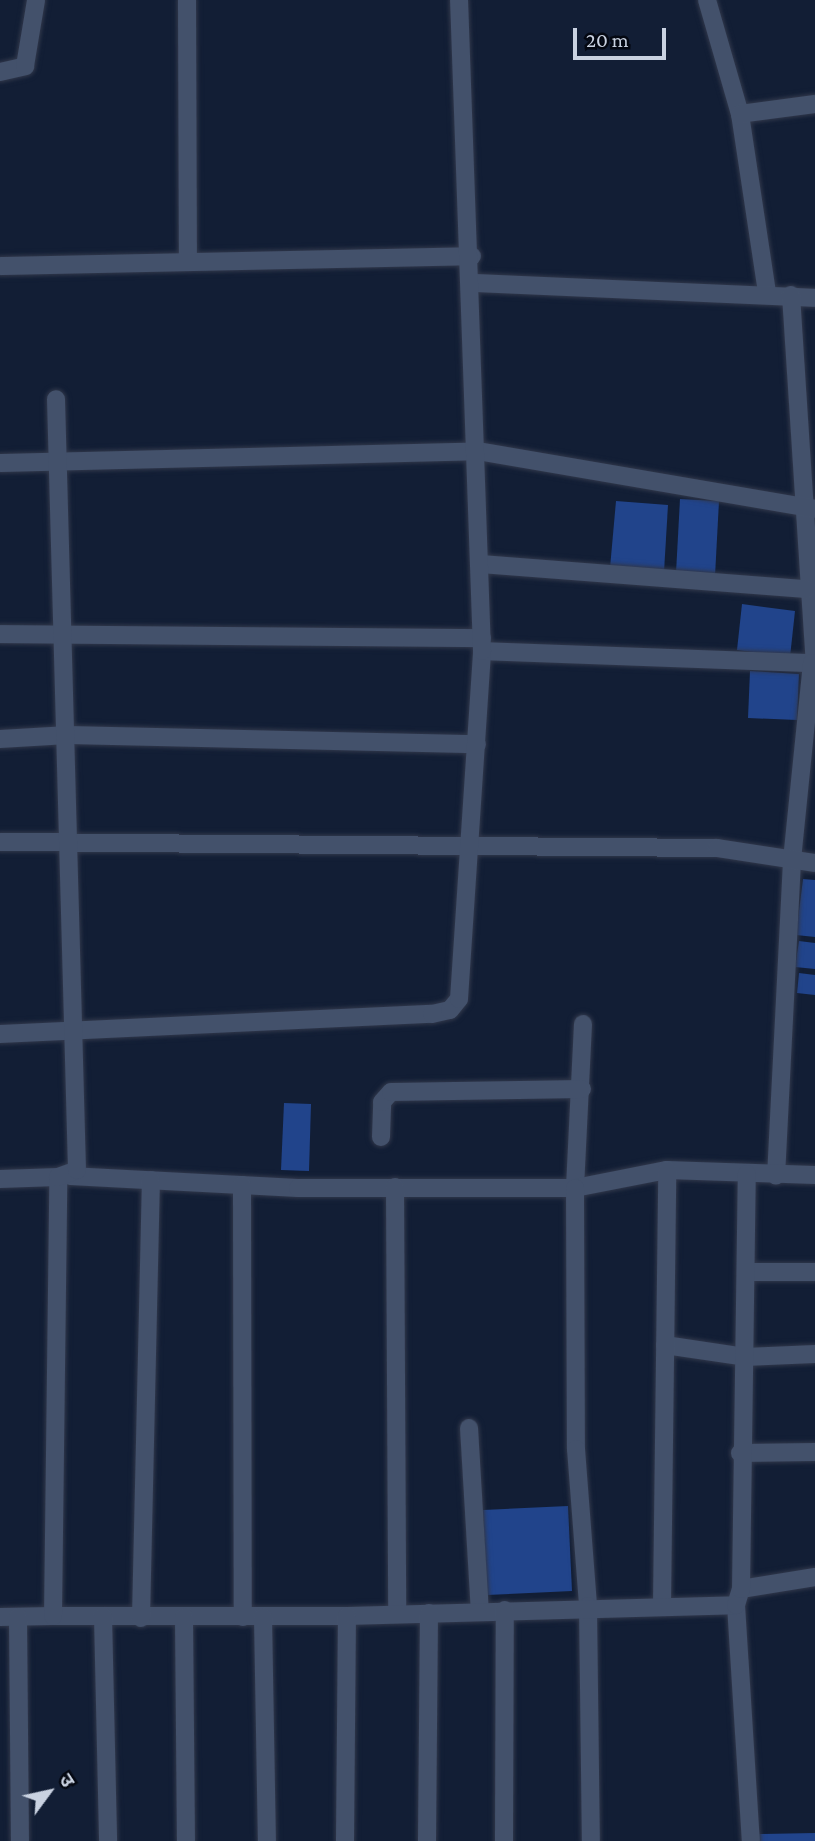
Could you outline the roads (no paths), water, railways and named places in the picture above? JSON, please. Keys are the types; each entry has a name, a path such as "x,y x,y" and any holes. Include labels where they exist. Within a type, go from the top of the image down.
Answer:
{"street":[{"path":"0,72 25,66 36,0"},
{"path":"187,0 188,259"},
{"path":"0,1034 76,1034 450,1010 464,979 469,843 482,644 473,283 459,0"},
{"path":"707,0 740,114 766,293"},
{"path":"740,114 815,104"},
{"path":"0,266 188,259 472,256"},
{"path":"473,283 766,293 815,298"},
{"path":"776,1176 792,861 813,663 809,508 791,295"},
{"path":"56,400 61,463 76,1034 77,1171 64,1177"},
{"path":"0,463 477,451 809,508"},
{"path":"480,564 810,602"},
{"path":"0,634 65,633 482,644 813,663"},
{"path":"0,739 68,735 477,744"},
{"path":"0,842 469,843 718,848 815,863"},
{"path":"583,1024 582,1089 575,1188 576,1449 588,1606 591,1841"},
{"path":"382,1137 382,1102 391,1092 582,1089"},
{"path":"0,1179 64,1177 242,1185 575,1188 667,1170 776,1176 815,1175"},
{"path":"662,1605 667,1170"},
{"path":"747,1174 748,1272 740,1453 739,1597 751,1841"},
{"path":"53,1616 64,1177"},
{"path":"141,1618 151,1180"},
{"path":"242,1185 243,1617"},
{"path":"394,1187 397,1614"},
{"path":"748,1272 815,1272"},
{"path":"665,1345 745,1357 815,1354"},
{"path":"469,1428 480,1611"},
{"path":"740,1453 815,1452"},
{"path":"20,1841 9,1617 347,1616 662,1605 739,1597 815,1577"},
{"path":"505,1609 505,1841"},
{"path":"427,1841 429,1613"},
{"path":"103,1616 108,1841"},
{"path":"345,1841 347,1616"},
{"path":"184,1617 186,1841"},
{"path":"262,1617 267,1841"}]}
